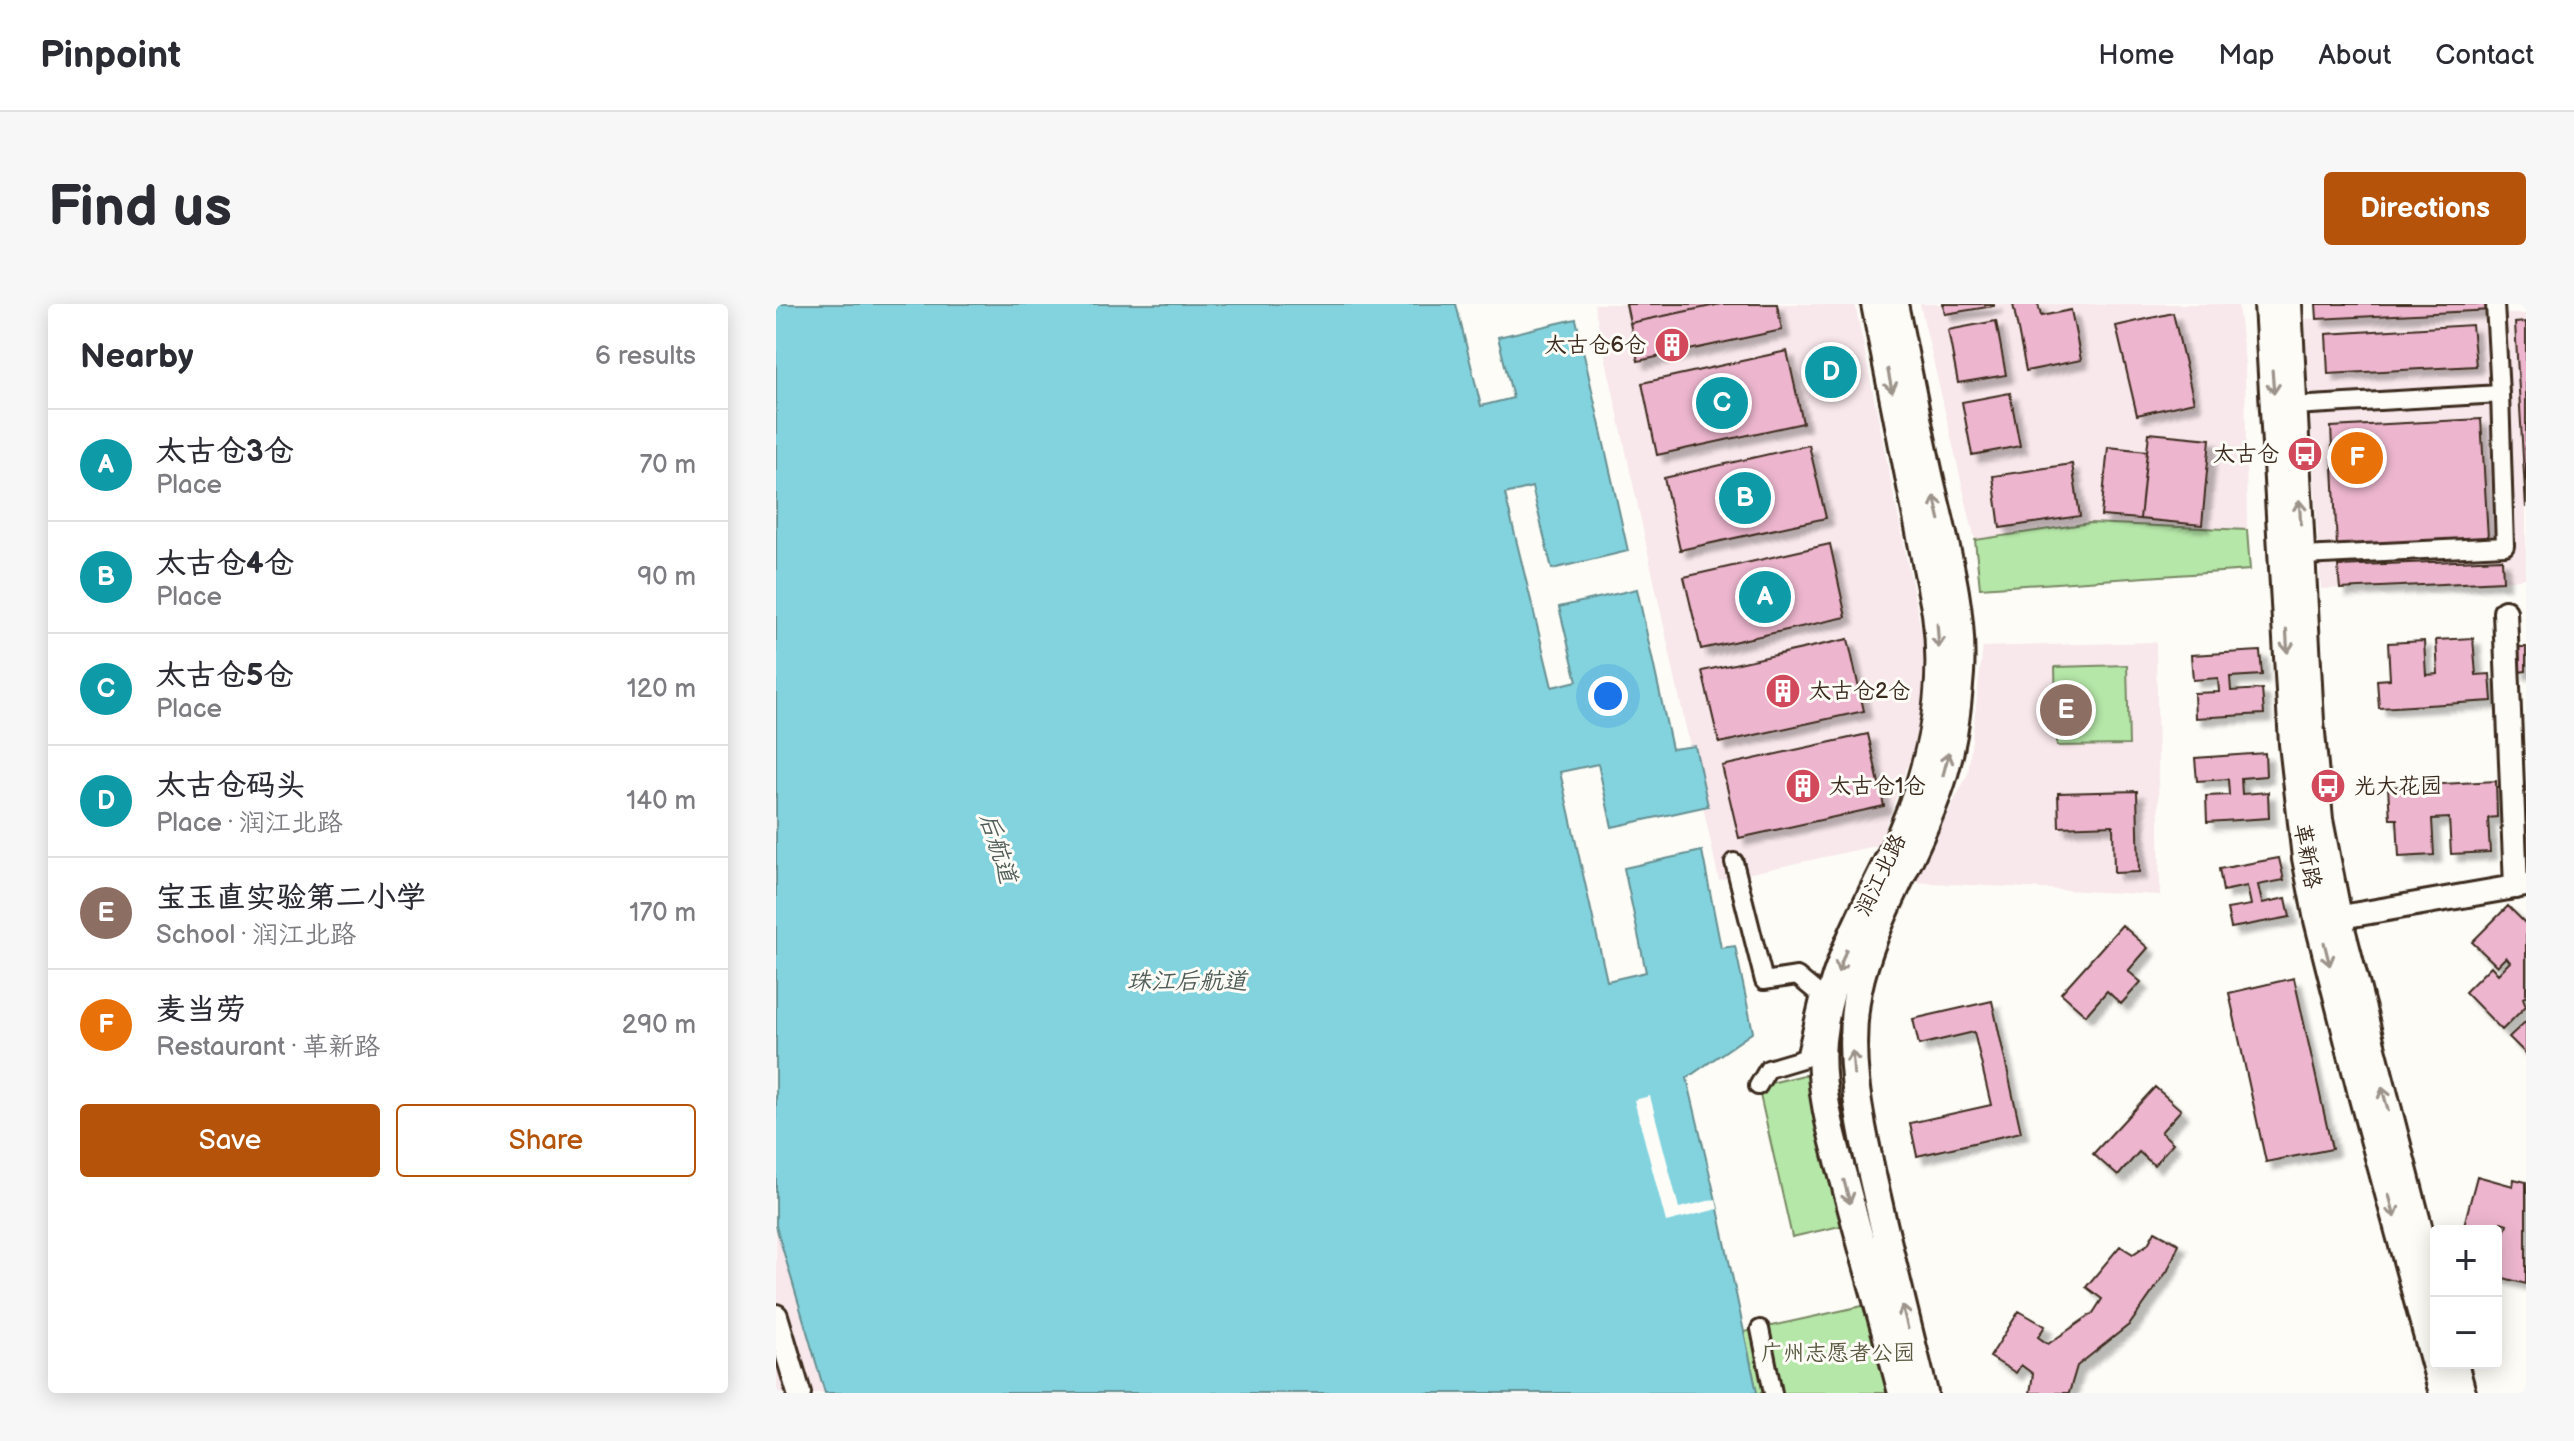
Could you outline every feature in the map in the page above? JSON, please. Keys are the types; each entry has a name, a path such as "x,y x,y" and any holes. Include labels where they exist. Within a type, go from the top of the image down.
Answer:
{"street":[{"name":"润江北路","path":"1875,304 1931,584 1939,634 1939,658 1932,735 1925,768 1905,824 1853,934 1829,999 1822,1039 1822,1080 1841,1167 1902,1393"},
{"name":"润江北路","path":"1894,304 1950,566 1960,670 1954,730 1945,770 1932,809 1865,964 1855,1009 1852,1053 1873,1175 1924,1393"},
{"name":"革新路","path":"2268,304 2298,804 2443,1393"},
{"name":"革新路","path":"2288,304 2314,776 2328,919 2430,1275"},
{"path":"2303,556 2505,546 2495,304"},
{"path":"2294,406 2500,394"},
{"path":"2328,919 2521,886 2505,612"},
{"path":"1734,862 1764,981 1797,976 1820,995 1805,1058 1768,1069 1758,1086"},
{"path":"776,1316 799,1393"},
{"path":"1760,1329 1773,1393"},
{"path":"2456,1369 2462,1393"}],"shaded area":[{"path":"1594,304 1855,304 1928,664 1920,730 1879,845 1719,880"},
{"path":"1920,304 2238,304 2245,364 2247,530 2090,523 1975,540"},
{"path":"2493,310 2502,314 2526,314 2526,578 2321,589 2305,319"},
{"path":"2156,642 2160,895 1913,882 1968,774 1983,647"},
{"path":"776,1226 825,1393 776,1393"}],"green space":[{"path":"2090,523 2247,530 2250,570 1980,588 1975,540"},
{"path":"2127,665 2129,745 2057,746 2055,667"},
{"path":"1817,1072 1849,1224 1792,1237 1758,1086"},
{"name":"广州志愿者公园","path":"1867,1305 1890,1393 1757,1393 1744,1332"}],"water":[{"name":"珠江后航道","path":"776,304 1456,304 1481,406 1513,398 1498,337 1576,319 1628,551 1552,569 1532,487 1505,494 1552,687 1577,681 1559,607 1637,589 1672,749 1695,746 1708,806 1612,827 1598,764 1560,772 1607,981 1646,972 1624,868 1702,851 1721,948 1735,946 1753,1032 1687,1078 1757,1393 825,1393 776,1226"}],"pier":[{"path":"1650,1096 1679,1208 1716,1199 1718,1209 1666,1222 1634,1100"}],"building":[{"path":"1626,304 1721,304 1630,323"},
{"name":"太古仓6仓","path":"1721,304 1777,304 1782,330 1638,361 1630,323"},
{"path":"1943,304 1994,304 1994,306 1945,314"},
{"path":"2013,304 2038,304 2041,316 2071,310 2081,360 2026,371"},
{"path":"2316,304 2493,304 2493,310 2317,319"},
{"path":"2173,313 2194,402 2137,415 2116,326"},
{"path":"1996,321 2006,375 1958,383 1948,330"},
{"path":"2526,322 2526,508 2515,323"},
{"path":"2472,325 2476,366 2328,374 2326,334"},
{"path":"1787,351 1803,423 1657,455 1642,383"},
{"path":"2010,393 2020,446 1972,455 1962,402"},
{"path":"2481,419 2488,538 2337,546 2331,427"},
{"path":"2149,433 2210,439 2202,525 2140,519"},
{"path":"1809,445 1826,518 1680,550 1664,478"},
{"path":"2108,447 2147,451 2140,519 2101,516"},
{"path":"2072,464 2080,516 2000,528 1993,476"},
{"path":"1830,544 1846,617 1701,649 1684,577"},
{"path":"2502,559 2503,581 2340,589 2338,566"},
{"path":"2473,638 2476,675 2490,674 2492,701 2379,708 2377,680 2390,679 2388,643 2424,641 2426,675 2438,674 2436,640"},
{"name":"太古仓2仓","path":"1848,639 1864,711 1719,743 1702,671"},
{"path":"2517,647 2526,647 2526,671 2518,672"},
{"path":"2260,651 2262,675 2230,677 2231,691 2262,689 2264,714 2195,718 2194,693 2219,692 2218,678 2193,680 2191,655"},
{"name":"太古仓1仓","path":"1868,734 1884,806 1739,838 1722,766"},
{"path":"2265,753 2266,776 2241,778 2242,794 2268,792 2269,818 2207,822 2206,796 2229,795 2228,779 2197,781 2195,758"},
{"path":"2496,781 2497,817 2488,818 2490,852 2451,854 2449,818 2432,819 2434,855 2399,857 2397,819 2390,819 2388,787"},
{"path":"2137,791 2139,872 2114,873 2113,825 2059,827 2058,793"},
{"path":"2279,858 2284,880 2258,885 2262,903 2286,898 2290,917 2231,928 2227,909 2251,905 2247,886 2223,891 2219,869"},
{"path":"2508,906 2526,924 2526,996 2523,998 2526,1006 2502,1030 2465,992 2491,966 2498,974 2510,962 2506,957 2497,966 2472,942"},
{"path":"2122,925 2148,948 2128,971 2141,982 2121,1004 2107,991 2086,1015 2061,993"},
{"path":"2294,978 2332,1149 2266,1162 2229,993"},
{"path":"1992,1001 2021,1132 1917,1156 1910,1123 1991,1105 1974,1032 1919,1045 1913,1019"},
{"path":"2526,1021 2526,1054 2509,1037"},
{"path":"2155,1087 2181,1110 2161,1132 2173,1143 2154,1165 2139,1152 2118,1176 2093,1154"},
{"path":"2477,1176 2513,1186 2514,1179 2526,1182 2526,1284 2502,1278 2502,1240 2507,1224 2464,1225"},
{"path":"2155,1231 2179,1244 2168,1270 2130,1324 2077,1366 2069,1393 2030,1393 2033,1374 2021,1365 2016,1373 1990,1357 2019,1311 2045,1326 2038,1337 2048,1344 2093,1313 2102,1299 2086,1287 2120,1246 2133,1254 2148,1244"}],"place":[{"name":"太古仓6仓","path":"1672,345"},
{"name":"太古仓码头","path":"1831,372"},
{"name":"太古仓5仓","path":"1722,403"},
{"name":"太古仓","path":"2305,454"},
{"name":"麦当劳","path":"2357,458"},
{"name":"太古仓4仓","path":"1745,498"},
{"name":"太古仓3仓","path":"1765,597"},
{"name":"太古仓2仓","path":"1783,691"},
{"name":"宝玉直实验第二小学","path":"2066,710"},
{"name":"太古仓1仓","path":"1803,786"},
{"name":"光大花园","path":"2328,786"}],"water label":[{"name":"后航道","path":"998,848"}]}
